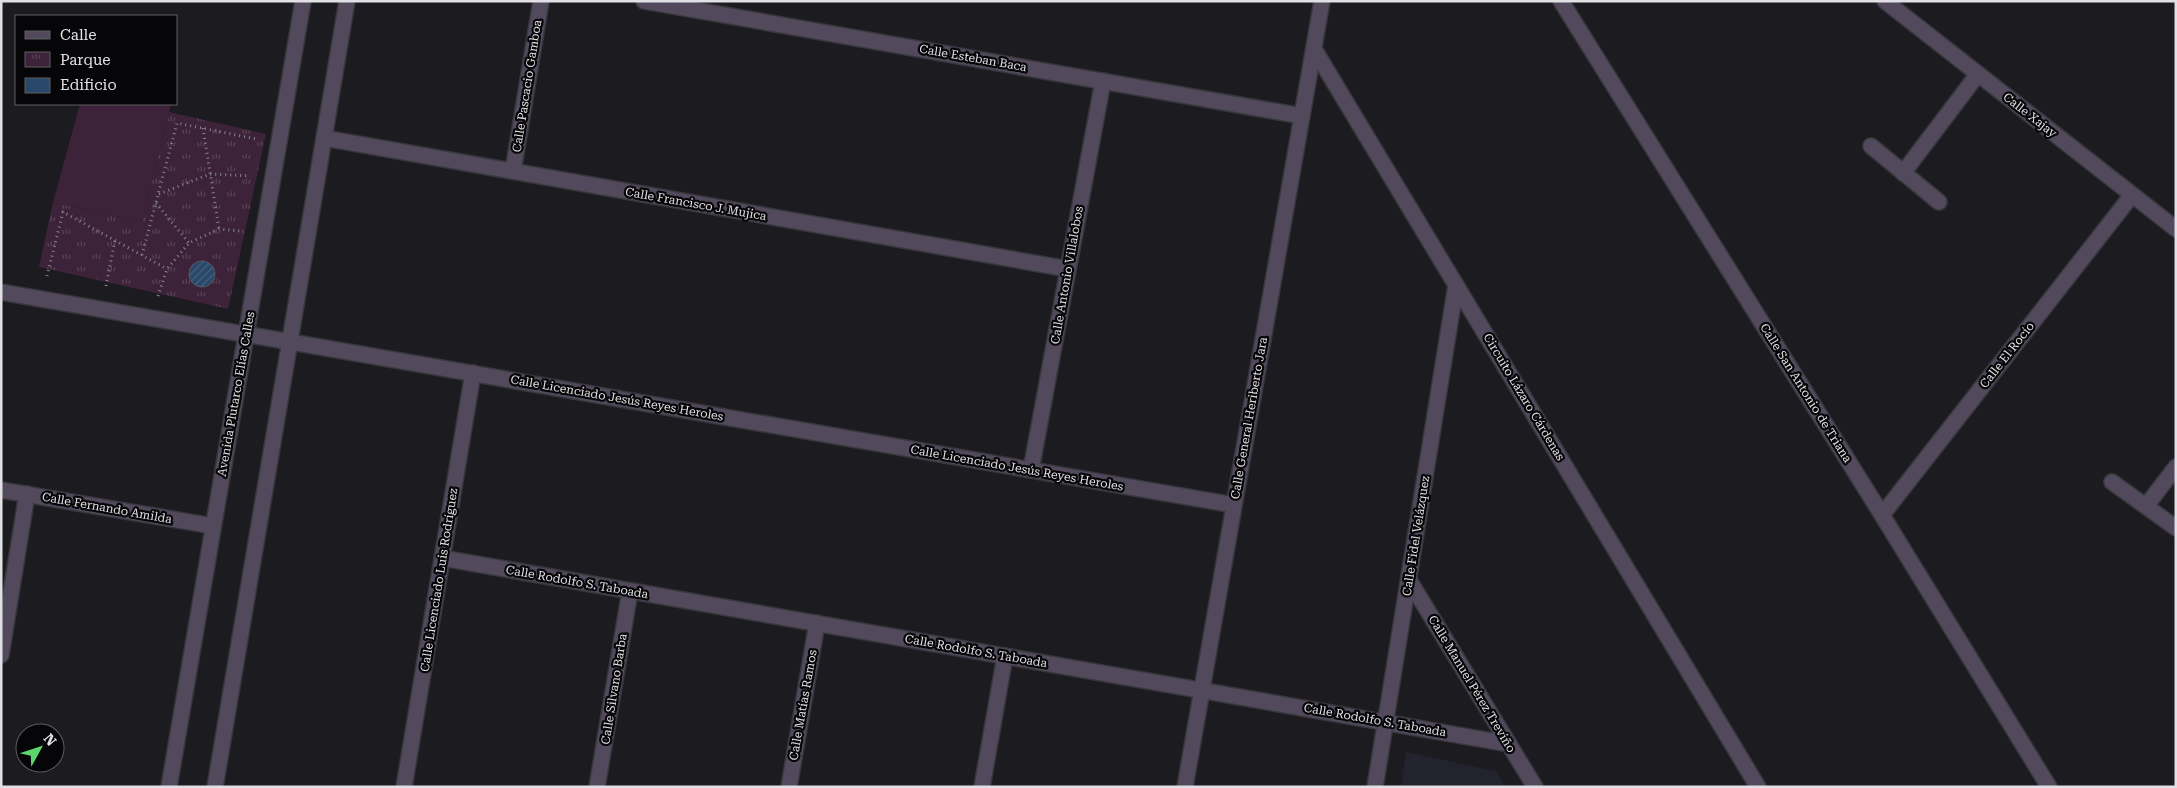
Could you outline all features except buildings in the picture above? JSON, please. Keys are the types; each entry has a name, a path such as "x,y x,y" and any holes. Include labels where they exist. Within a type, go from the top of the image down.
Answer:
{"street":[{"name":"Avenida Plutarco Elías Calles","path":"169,787 303,1"},
{"path":"215,787 347,1"},
{"name":"Calle Pascacio Gamboa","path":"513,171 542,1"},
{"name":"Calle Esteban Baca","path":"644,1 1302,116"},
{"path":"1314,50 1322,1"},
{"name":"Calle San Antonio de Triana","path":"1560,1 1882,515 2049,787"},
{"name":"Calle Xajay","path":"1885,1 2176,229"},
{"name":"Calle General Heriberto Jara","path":"1185,787 1314,50"},
{"name":"Circuito Lázaro Cárdenas","path":"1314,50 1758,787"},
{"path":"1903,173 1978,74"},
{"name":"Calle Antonio Villalobos","path":"1031,470 1103,81"},
{"name":"Calle Francisco J. Mujica","path":"324,138 1068,269"},
{"path":"1871,146 1938,202"},
{"name":"Calle El Rocío","path":"1882,515 2132,194"},
{"name":"Calle Fidel Velázquez","path":"1375,787 1456,285"},
{"name":"Calle Licenciado Jesús Reyes Heroles","path":"1,292 1234,505"},
{"name":"Calle Licenciado Luis Rodríguez","path":"404,787 473,374"},
{"path":"2146,506 2176,467"},
{"path":"2112,482 2176,528"},
{"name":"Calle Fernando Amilda","path":"1,490 213,526"},
{"path":"1,655 27,494"},
{"name":"Calle Rodolfo S. Taboada","path":"442,558 1509,744"},
{"name":"Calle Manuel Pérez Treviño","path":"1409,580 1535,787"},
{"name":"Calle Silvano Barba","path":"597,787 630,591"},
{"name":"Calle Matías Ramos","path":"789,787 817,623"},
{"path":"982,787 1004,656"}],"path":[{"path":"142,255 178,123 278,144"},
{"path":"203,128 220,229"},
{"path":"158,194 210,174 272,177"},
{"path":"156,202 189,243"},
{"path":"41,298 63,212 167,269"},
{"path":"150,318 167,269 189,243 220,229 263,233"},
{"path":"101,309 115,240"}],"shaded area":[{"path":"1406,752 1496,771 1505,787 1401,787"}],"green space":[{"path":"80,105 171,105 142,222 53,202"},
{"path":"169,112 266,134 228,309 39,267 53,202 142,222"}]}
